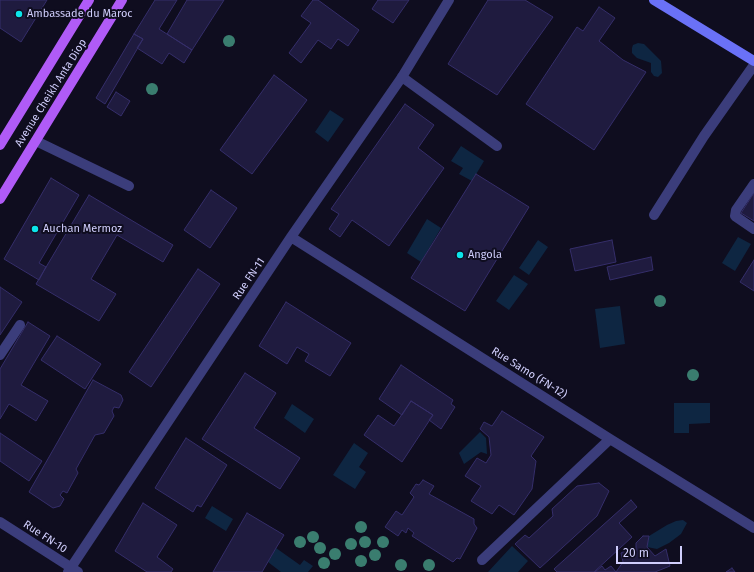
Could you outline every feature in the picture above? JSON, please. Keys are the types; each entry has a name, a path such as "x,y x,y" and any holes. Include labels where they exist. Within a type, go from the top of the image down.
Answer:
{"main road":[{"name":"Avenue Cheikh Anta Diop","path":"0,145 89,0"},
{"name":"Avenue Cheikh Anta Diop","path":"0,199 122,0"},
{"path":"654,0 754,61"}],"street":[{"name":"Rue FN-11","path":"72,571 291,237 402,76 449,0"},
{"path":"654,216 704,136 754,65"},
{"path":"402,76 497,146"},
{"path":"36,141 130,186"},
{"path":"754,184 739,206 735,216 754,229"},
{"name":"Rue Samo (FN-12)","path":"291,237 610,439 754,528"},
{"path":"0,355 20,325"},
{"path":"482,560 610,439"},
{"name":"Rue FN-10","path":"0,522 72,571"}],"water":[{"path":"638,43 644,44 661,61 662,73 658,77 654,76 651,72 651,63 637,58 632,53 633,45"},
{"path":"330,110 344,119 328,142 315,132"},
{"path":"461,146 484,161 472,181 459,174 463,168 451,161"},
{"path":"427,219 441,228 421,262 407,253"},
{"path":"738,237 751,244 735,271 722,263"},
{"path":"538,240 548,247 529,275 519,268"},
{"path":"514,275 528,284 509,310 496,301"},
{"path":"620,306 625,344 600,348 595,309"},
{"path":"674,403 710,403 710,423 689,424 689,433 674,433"},
{"path":"292,404 314,419 305,433 284,418"},
{"path":"480,432 486,438 487,454 481,452 464,464 459,453"},
{"path":"354,443 368,453 359,467 366,472 355,489 333,475"},
{"path":"212,506 233,519 226,531 205,518"},
{"path":"683,520 687,523 681,534 669,543 657,549 647,547 649,536 667,525"},
{"path":"512,546 528,561 518,572 488,572"},
{"path":"276,548 300,565 304,560 313,566 308,572 281,572 268,562"}],"building":[{"name":"Ambassade du Maroc","path":"0,0 47,0 21,42 0,28"},
{"path":"155,0 177,0 159,29 192,50 184,63 169,53 162,64 137,48 143,39 134,34"},
{"path":"187,0 224,0 192,50 167,34"},
{"path":"313,0 318,0 359,30 348,46 338,39 331,49 318,40 301,63 289,53 311,23 301,16"},
{"path":"378,0 409,0 393,23 372,9"},
{"path":"488,0 525,0 553,17 497,95 448,64"},
{"path":"599,7 615,18 599,41 623,60 646,72 594,150 526,104 577,27 583,31"},
{"path":"134,34 143,39 105,104 96,98"},
{"path":"274,75 307,100 252,174 220,150"},
{"path":"116,92 130,101 121,116 107,107"},
{"path":"405,104 434,125 418,148 444,168 389,246 352,220 340,237 329,229 339,214 331,209"},
{"path":"476,174 529,207 465,311 411,278"},
{"path":"51,178 79,195 39,263 46,267 39,280 4,259"},
{"path":"211,190 237,208 210,248 184,230"},
{"path":"754,193 754,221 741,213"},
{"path":"89,195 173,245 163,262 117,235 91,279 116,294 99,321 36,284"},
{"path":"612,240 616,262 575,271 570,249"},
{"path":"651,257 653,270 610,280 607,267"},
{"path":"754,260 754,291 740,282"},
{"path":"198,269 220,284 151,387 129,372"},
{"path":"0,287 22,302 0,335"},
{"path":"286,302 351,343 330,376 305,361 309,354 297,347 287,364 259,346"},
{"path":"28,322 50,336 21,385 48,401 36,421 9,404 0,419 0,369"},
{"path":"57,336 101,364 85,389 41,360"},
{"path":"401,365 453,400 451,404 455,407 441,429 429,420 433,415 411,401 402,415 379,399"},
{"path":"245,373 276,393 254,428 300,458 280,489 202,439"},
{"path":"93,380 121,395 123,400 119,408 114,407 112,411 114,416 104,433 95,435 76,469 78,473 67,493 63,491 60,495 64,499 60,506 53,508 29,492"},
{"path":"411,401 433,415 402,462 364,435 378,415 394,426"},
{"path":"502,411 544,437 531,456 536,461 532,489 514,515 499,505 492,514 471,501 481,486 465,476 477,458 486,463 491,455 489,437 480,429 484,422 492,426"},
{"path":"0,433 42,461 29,481 0,461"},
{"path":"186,438 227,465 201,507 197,505 193,512 155,488"},
{"path":"423,480 434,486 429,494 474,519 474,524 477,528 460,559 457,558 453,562 412,536 414,533 408,528 406,533 402,530 398,536 385,527 396,511 402,515 414,497 410,493 416,484 419,485"},
{"path":"599,483 609,491 597,516 540,568 515,544 525,535 529,538 553,516 552,509 577,486"},
{"path":"631,500 637,507 619,523 632,537 594,572 557,572 554,569"},
{"path":"143,503 177,525 157,557 173,569 171,572 147,572 115,551"},
{"path":"247,513 284,535 262,572 213,572"},
{"path":"643,536 649,536 647,547 655,556 666,549 670,566 655,572 616,572 623,562 621,553 627,550 633,555 636,551 636,543"},
{"path":"602,566 605,570 611,566 616,572 595,572"},
{"path":"732,568 735,572 726,572"}],"place":[{"name":"Ambassade du Maroc","path":"19,14"},
{"name":"Auchan Mermoz","path":"35,229"},
{"name":"Angola","path":"460,255"}]}
